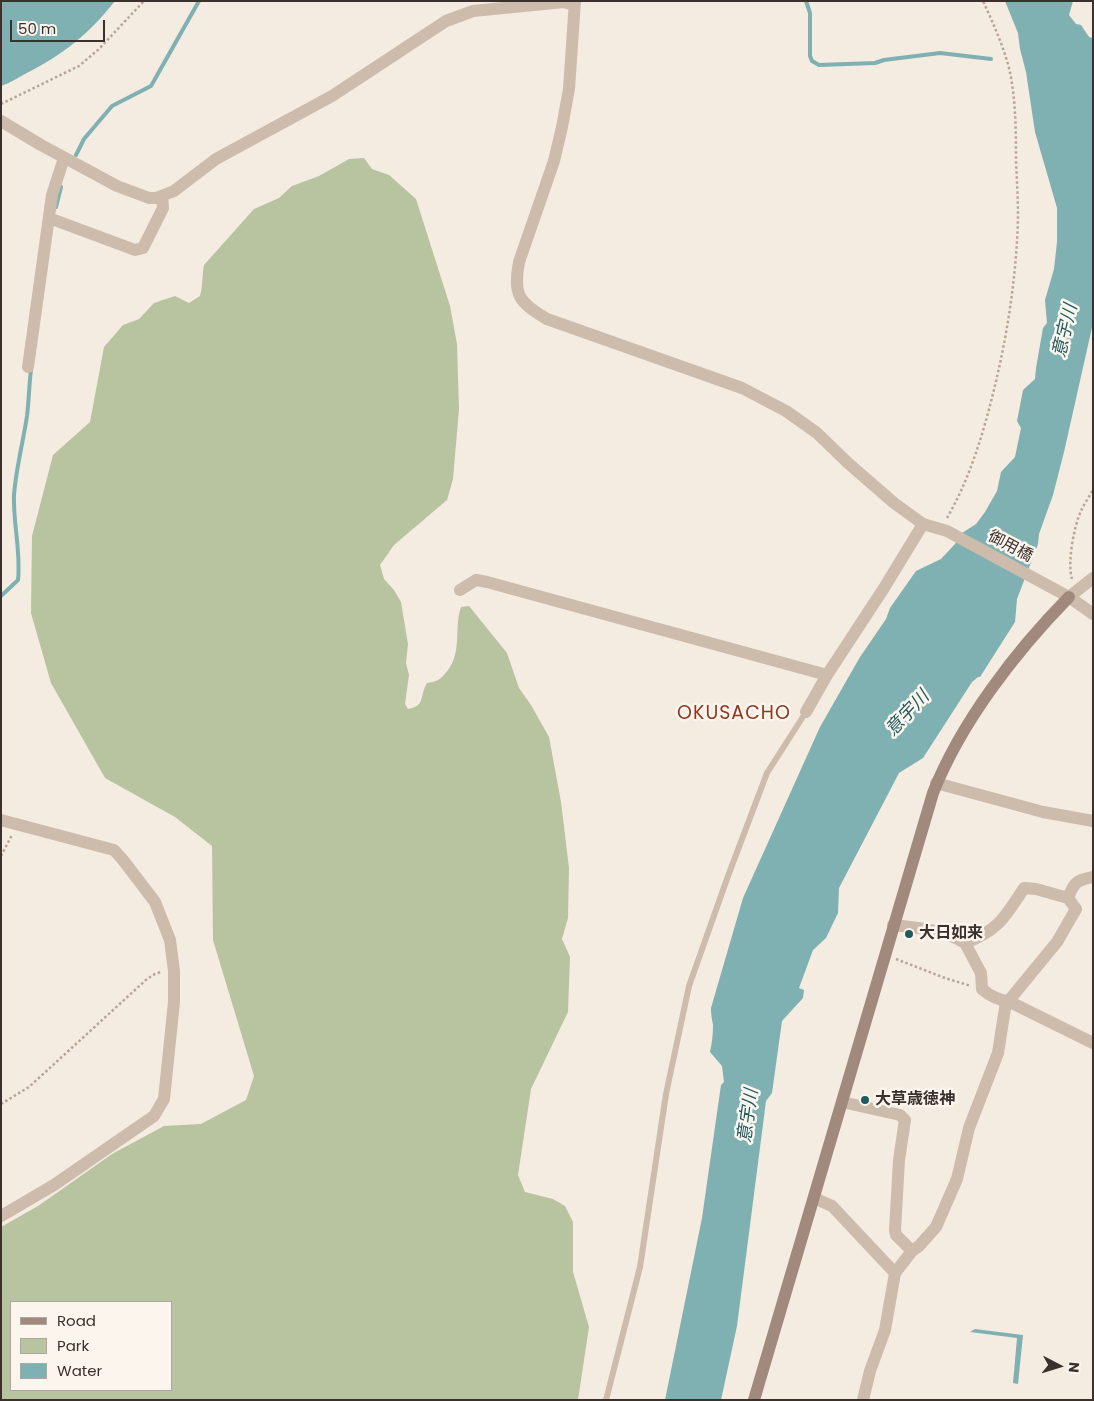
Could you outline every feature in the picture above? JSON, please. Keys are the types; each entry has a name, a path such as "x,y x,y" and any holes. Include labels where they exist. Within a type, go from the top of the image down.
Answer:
{"street":[{"path":"1,121 117,186 150,198 162,196 174,190 216,159 332,96 446,21 473,11 564,2 574,3"},
{"name":"御用橋","path":"574,3 569,89 562,127 554,161 519,262 516,278 517,293 531,309 547,319 742,388 786,411 817,433 894,503 923,524 944,530 1068,592 1093,614"},
{"path":"28,367 53,220 56,183 64,158"},
{"path":"53,220 139,250 143,248 163,208 162,196"},
{"path":"806,712 827,675 923,524"},
{"path":"754,1400 936,783 952,752 1004,672 1068,592 1093,578"},
{"path":"460,590 476,580 487,582 827,675"},
{"path":"936,783 1043,812 1093,821"},
{"path":"1,820 114,850 154,902 170,940 174,971 174,1002 164,1099 154,1116 54,1185 1,1216"},
{"path":"1068,898 1072,886 1080,880 1093,877"},
{"path":"863,1400 870,1371 885,1330 895,1273 936,1227 957,1179 969,1128 998,1053 1006,1002 1057,942 1076,909 1068,898 1036,889 1024,888 1005,918 978,938 965,943"},
{"path":"893,925 951,934 965,943 981,973 982,989 999,1001 1006,1002 1093,1043"},
{"path":"842,1102 900,1115 905,1120 899,1160 894,1230 896,1235 912,1252"},
{"path":"814,1198 832,1206 895,1273"}],"lane":[{"path":"606,1400 640,1267 666,1094 689,986 728,876 768,773 806,712"}],"path":[{"path":"1,104 78,66 99,49 144,1"},
{"path":"944,530 971,467 996,382 1007,328 1016,256 1018,218 1015,107 1009,68 997,31 983,1"},
{"path":"1068,592 1073,582 1070,571 1072,546 1080,512 1093,490"},
{"path":"1,856 16,825"},
{"path":"885,954 945,978 982,989"},
{"path":"1,1104 29,1087 147,979 155,974 174,971"}],"green space":[{"path":"364,158 372,169 389,175 416,199 450,306 457,344 459,409 453,479 447,500 394,545 380,565 384,579 394,590 401,602 408,644 406,663 409,675 405,704 408,709 417,706 420,703 427,683 439,679 450,667 456,650 461,607 469,606 507,653 519,688 549,737 561,802 569,868 568,918 562,939 570,957 568,1012 531,1089 518,1175 525,1192 553,1199 565,1206 573,1222 573,1272 589,1327 578,1400 1,1400 1,1227 38,1206 112,1154 164,1126 201,1124 246,1100 254,1076 213,940 212,846 175,817 105,778 51,683 31,613 32,536 53,455 90,422 104,347 123,325 139,319 154,303 175,296 189,303 200,296 204,265 254,209 279,198 292,186 319,176 349,159"}],"water":[{"path":"1,1 115,1 75,43 39,67 1,86"},
{"name":"意宇川","path":"1005,1 1073,1 1069,15 1076,24 1081,25 1089,37 1093,38 1093,323 1064,452 1053,495 1039,534 1038,544 1017,599 1015,622 980,677 972,682 923,758 899,773 839,888 838,913 826,938 813,950 799,988 804,990 803,998 782,1021 772,1093 766,1101 737,1326 721,1400 665,1400 702,1218 721,1085 724,1082 722,1066 710,1052 713,1028 711,1008 743,898 820,727 860,657 886,619 890,608 916,571 941,559 962,533 976,524 997,491 1001,472 1015,457 1021,428 1017,421 1023,390 1035,379 1043,328 1047,323 1045,300 1054,269 1057,242 1057,208 1035,132 1018,33"},
{"path":"975,1329 1023,1335 1018,1384 1013,1383 1017,1338 970,1332"}],"waterway":[{"path":"76,155 84,139 112,106 151,86 199,1"},
{"path":"806,1 810,13 810,56 812,61 819,65 875,63 884,60 940,53 991,59"},
{"path":"56,207 61,187"},
{"path":"1,596 18,580 19,559 14,495 27,416 31,370"}],"place":[{"name":"大日如来","path":"909,934"},
{"name":"大草歳徳神","path":"865,1100"}],"district":[{"name":"OKUSACHO","path":"734,714"}]}
